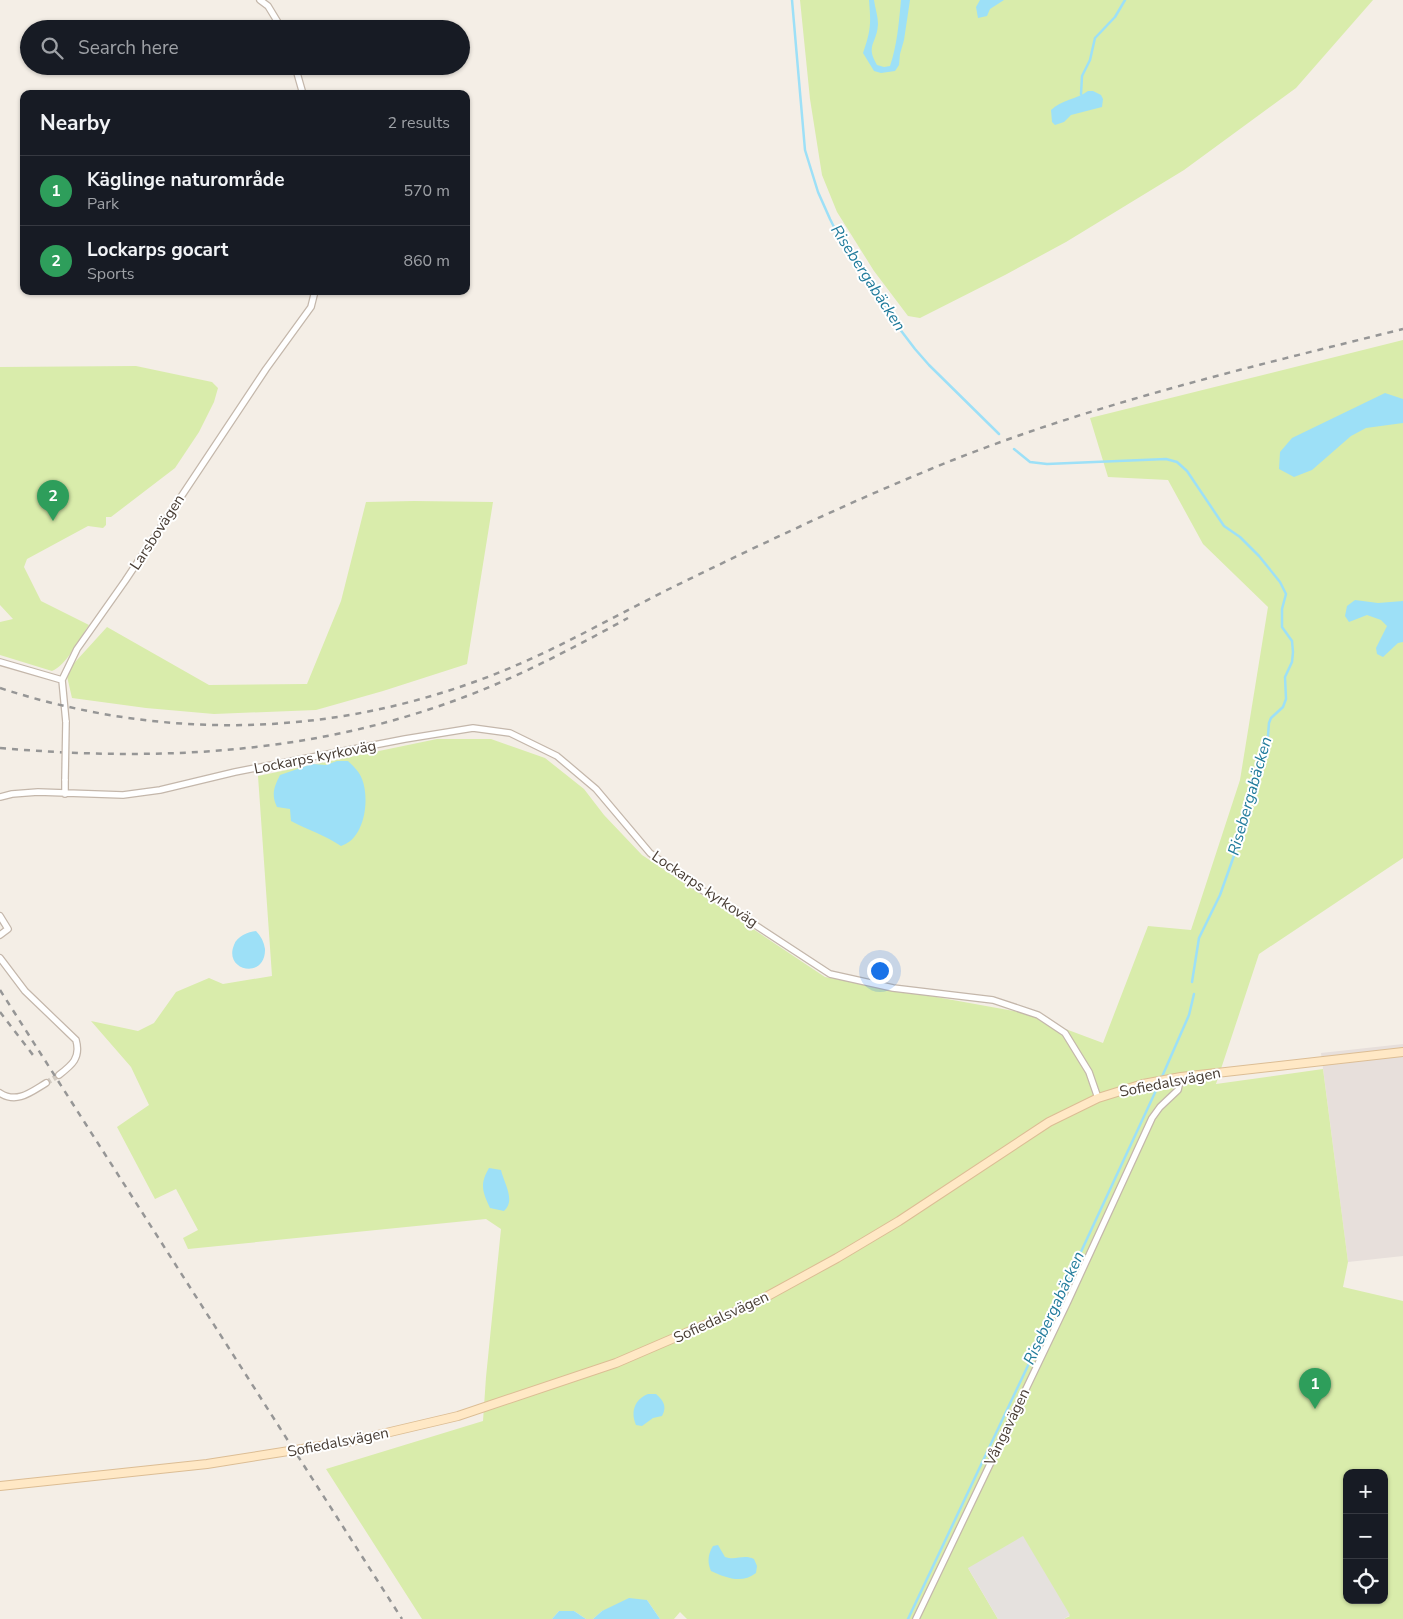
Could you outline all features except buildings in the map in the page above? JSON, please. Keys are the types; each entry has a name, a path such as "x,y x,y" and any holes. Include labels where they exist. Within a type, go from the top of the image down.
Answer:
{"main road":[{"name":"Sofiedalsvägen","path":"0,1486 207,1464 352,1442 458,1416 616,1363 753,1304 900,1221 1049,1122 1098,1098 1148,1083 1178,1077 1403,1052"}],"street":[{"path":"260,0 268,6 277,20"},
{"path":"298,75 302,90"},
{"name":"Larsbovägen","path":"62,680 77,649 125,581 266,369 311,306 314,295"},
{"path":"0,662 62,680 66,722 65,794"},
{"name":"Lockarps kyrkoväg","path":"0,797 29,793 123,795 160,790 236,772 473,728 510,733 557,756 596,789 650,853 682,877 830,974 893,988 993,1000 1038,1015 1065,1033 1089,1072 1098,1098"},
{"path":"0,916 8,929 0,935"},
{"path":"0,958 30,996 76,1040 78,1052 75,1061 59,1075"},
{"name":"Vångavägen","path":"916,1619 1068,1301 1152,1118 1160,1107 1178,1090 1178,1077"},
{"path":"0,1093 10,1098 21,1097 46,1083"}],"shaded area":[{"path":"1403,1044 1403,1256 1348,1262 1321,1053"},
{"path":"1023,1536 1070,1615 1064,1619 998,1619 968,1568"}],"green space":[{"path":"800,0 1373,0 1296,88 1184,170 1066,242 920,318 908,316 874,271 837,212 822,175 810,99"},
{"path":"1403,340 1403,858 1259,954 1216,1084 1323,1069 1348,1262 1343,1287 1403,1301 1403,1619 1064,1619 1070,1616 968,1568 998,1619 687,1619 680,1612 674,1619 660,1619 647,1600 602,1611 593,1619 586,1619 574,1611 559,1611 552,1619 422,1619 326,1469 483,1421 501,1229 486,1219 188,1249 183,1238 198,1230 176,1189 155,1199 117,1127 149,1105 131,1067 91,1021 138,1031 154,1023 176,992 209,978 223,984 272,976 258,776 437,739 491,739 545,758 584,789 604,815 642,855 825,977 1020,1012 1103,1043 1148,926 1191,930 1240,780 1268,607 1203,544 1168,480 1108,477 1090,418"},
{"path":"136,366 212,382 218,388 214,402 199,432 175,468 111,517 106,517 106,525 103,528 88,526 27,559 24,567 41,601 89,625 62,664 52,671 0,655 0,622 13,619 0,605 0,367"},
{"path":"366,502 493,502 467,664 316,710 214,714 146,708 72,698 66,672 107,627 209,685 307,684 341,601"}],"water":[{"path":"869,0 874,0 878,21 872,53 877,65 884,67 890,66 897,34 901,0 910,0 899,65 895,71 881,73 874,71 863,53 870,27"},
{"path":"980,0 1004,0 990,9 987,16 978,18 976,7"},
{"path":"1088,91 1101,95 1103,99 1102,107 1071,115 1064,122 1055,125 1052,122 1051,110 1059,104"},
{"path":"1385,393 1403,399 1403,423 1366,428 1351,436 1312,470 1294,477 1279,469 1280,452 1292,438"},
{"path":"1355,600 1378,603 1403,601 1403,642 1398,643 1383,657 1377,654 1376,648 1387,626 1381,620 1367,615 1349,622 1345,616 1347,606"},
{"path":"337,761 348,761 358,771 362,779 365,797 364,817 360,827 356,835 349,842 341,846 291,821 290,809 277,807 274,795 280,775 312,764 326,765"},
{"path":"256,931 264,944 264,959 253,968 239,966 234,961 232,954 235,942 246,933"},
{"path":"489,1168 501,1170 509,1197 509,1202 504,1211 490,1208 485,1197 483,1184"},
{"path":"648,1394 656,1394 661,1399 664,1404 664,1413 662,1416 653,1418 642,1426 636,1425 634,1420 635,1406 640,1399"},
{"path":"718,1545 725,1557 754,1559 757,1566 756,1573 745,1578 734,1579 711,1571 709,1555 713,1546"},
{"path":"629,1598 647,1600 660,1619 593,1619 602,1611"},
{"path":"559,1611 574,1611 586,1619 552,1619"}],"waterway":[{"name":"Risebergabäcken","path":"792,0 805,150 818,192 830,219 843,245 915,349 999,434"},
{"path":"1081,94 1082,76 1090,60 1095,38 1115,17 1125,0"},
{"name":"Risebergabäcken","path":"1014,449 1030,462 1047,464 1166,459 1177,462 1187,471 1224,526 1240,537 1259,556 1280,582 1286,594 1282,609 1282,627 1292,641 1293,652 1292,662 1285,677 1286,699 1283,707 1271,718 1269,723 1267,748 1246,802 1247,819 1220,895 1199,938 1192,982"},
{"name":"Risebergabäcken","path":"1161,1079 1189,1015 1194,994"},
{"name":"Risebergabäcken","path":"908,1619 1159,1084"}],"tunnel":[{"path":"46,1083 59,1075"}],"railway":[{"path":"0,688 59,705 118,716 178,723 238,725 297,722 357,714 416,700 474,682 524,662 796,528 893,485 984,448 1102,408 1282,359 1403,329"},
{"path":"0,748 121,754 180,753 239,749 298,741 356,730 414,714 492,686 551,659 628,618"},
{"path":"0,990 402,1619"},
{"path":"0,1012 36,1059"}],"place":[{"name":"Lockarps gocart","path":"53,521"},
{"name":"Käglinge naturområde","path":"1315,1409"}]}
